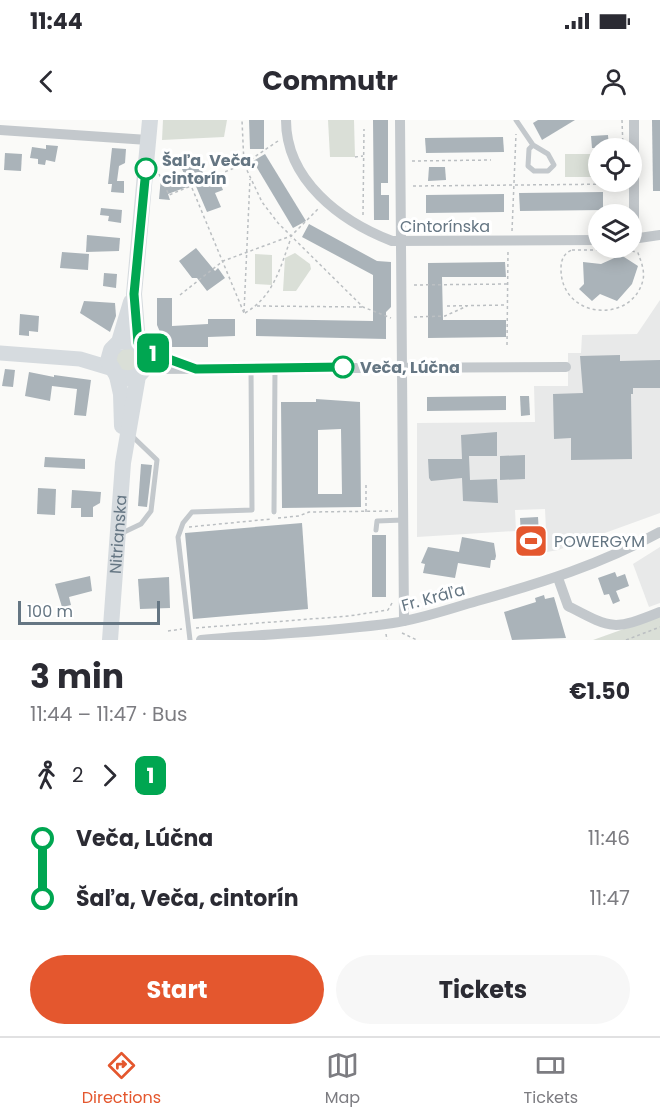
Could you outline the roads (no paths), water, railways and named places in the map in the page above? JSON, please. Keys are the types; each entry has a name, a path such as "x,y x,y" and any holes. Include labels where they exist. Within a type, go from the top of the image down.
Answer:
{"main road":[{"name":"Nitrianska","path":"110,640 123,463 141,373 147,362 141,346 134,294 150,120"},
{"name":"Nitrianska","path":"123,463 121,394 108,361 134,294"},
{"path":"80,359 126,340 141,346"},
{"path":"0,353 80,359 128,379 141,373"}],"street":[{"name":"Cintorínska","path":"286,120 286,140 295,162 325,201 335,212 392,241 588,240"},
{"path":"400,120 404,621"},
{"path":"633,204 634,120"},
{"path":"0,130 148,140"},
{"path":"642,240 660,235"},
{"path":"141,346 196,369"},
{"path":"141,373 251,368 566,367"},
{"name":"Fr. Kráľa","path":"201,640 404,621 558,578 625,552 660,532"},
{"path":"558,578 568,606 613,627 634,623 660,612"}],"lane":[{"path":"517,121 533,145 548,154 554,165 548,171 534,171 528,166 529,149 533,145"},
{"path":"190,640 178,537 183,523 192,512 252,510 251,368"},
{"path":"274,513 275,368"},
{"path":"116,536 141,524 151,511 153,500 158,460 129,433"},
{"path":"376,530 377,521 403,520"}],"place":[{"name":"Šaľa, Veča, cintorín","path":"146,169"},
{"name":"Veča, Lúčna","path":"343,367"},
{"name":"POWERGYM","path":"531,541"}]}
